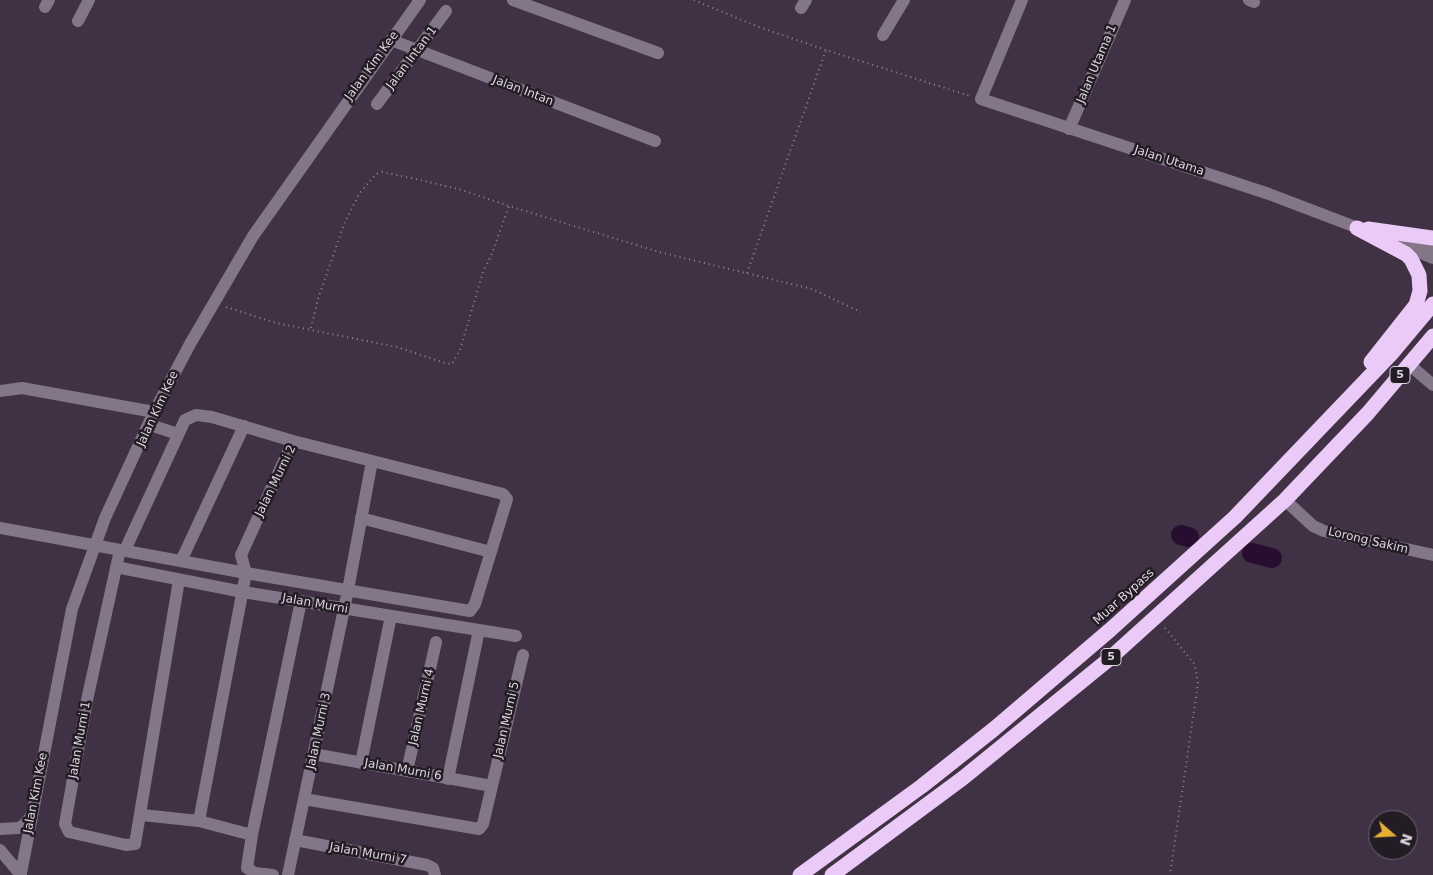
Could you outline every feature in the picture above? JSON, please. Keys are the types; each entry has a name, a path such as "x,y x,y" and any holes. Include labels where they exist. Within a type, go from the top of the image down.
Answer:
{"highway":[{"path":"1356,228 1433,238"},
{"path":"1304,444 1408,317 1416,304 1420,291 1420,275 1411,259 1356,228"},
{"name":"Muar Bypass","path":"800,875 922,786 994,730 1110,630 1235,517 1392,353 1433,304"},
{"name":"5","path":"832,875 963,778 1108,660 1285,500 1368,413 1433,336"},
{"path":"1368,413 1433,344"}],"street":[{"path":"78,21 89,0"},
{"name":"Jalan Kim Kee","path":"21,874 72,610 95,545 150,425 154,412 214,302 253,236 420,0"},
{"path":"513,0 658,53"},
{"path":"883,35 904,0"},
{"path":"980,99 1022,0"},
{"name":"Jalan Utama 1","path":"1069,129 1125,0"},
{"name":"Jalan Intan 1","path":"377,104 446,11"},
{"name":"Jalan Intan","path":"390,40 655,141"},
{"name":"Jalan Utama","path":"980,99 1269,194 1433,258"},
{"name":"Jalan Utama","path":"1356,228 1433,248"},
{"path":"1412,367 1433,384"},
{"path":"0,391 22,388 154,412"},
{"name":"Jalan Murni 1","path":"142,815 136,844 126,845 74,834 65,829 87,700 116,567 122,550 173,433 185,420 196,415 212,417 293,441"},
{"path":"150,425 173,433"},
{"path":"181,561 244,426"},
{"name":"Jalan Murni 2","path":"199,821 246,573 241,555 293,441 506,496 475,604 470,611"},
{"name":"Jalan Murni 3","path":"288,873 348,590 372,461"},
{"name":"Lorong Sakim","path":"1285,500 1313,526 1324,531 1433,555"},
{"path":"361,518 491,552"},
{"name":"Jalan Murni","path":"0,528 246,573 470,611"},
{"name":"Jalan Murni","path":"116,567 243,592 516,636"},
{"path":"179,580 142,815 199,821 252,835"},
{"path":"273,875 255,873 247,868 252,835 301,601"},
{"path":"361,763 392,616"},
{"path":"448,779 479,630"},
{"name":"Jalan Murni 4","path":"407,771 436,642"},
{"name":"Jalan Murni 5","path":"304,799 479,829 483,824 523,655"},
{"name":"Jalan Murni 6","path":"313,754 492,786"},
{"path":"0,829 18,828 24,825 32,815"},
{"name":"Jalan Murni 7","path":"295,840 427,865 433,868 435,875"},
{"path":"0,850 21,874"}],"path":[{"path":"694,0 756,26 980,99"},
{"path":"747,273 826,50"},
{"path":"311,329 321,291 344,224 359,194 376,174 388,173 462,190 659,252 812,289 861,312"},
{"path":"214,302 276,323 397,347 445,364 452,364 460,350 482,272 491,256 509,206"},
{"path":"1156,616 1195,665 1197,673 1196,697 1170,875"}],"waterway":[{"path":"1181,535 1189,537"},
{"path":"1252,553 1272,558"}]}
